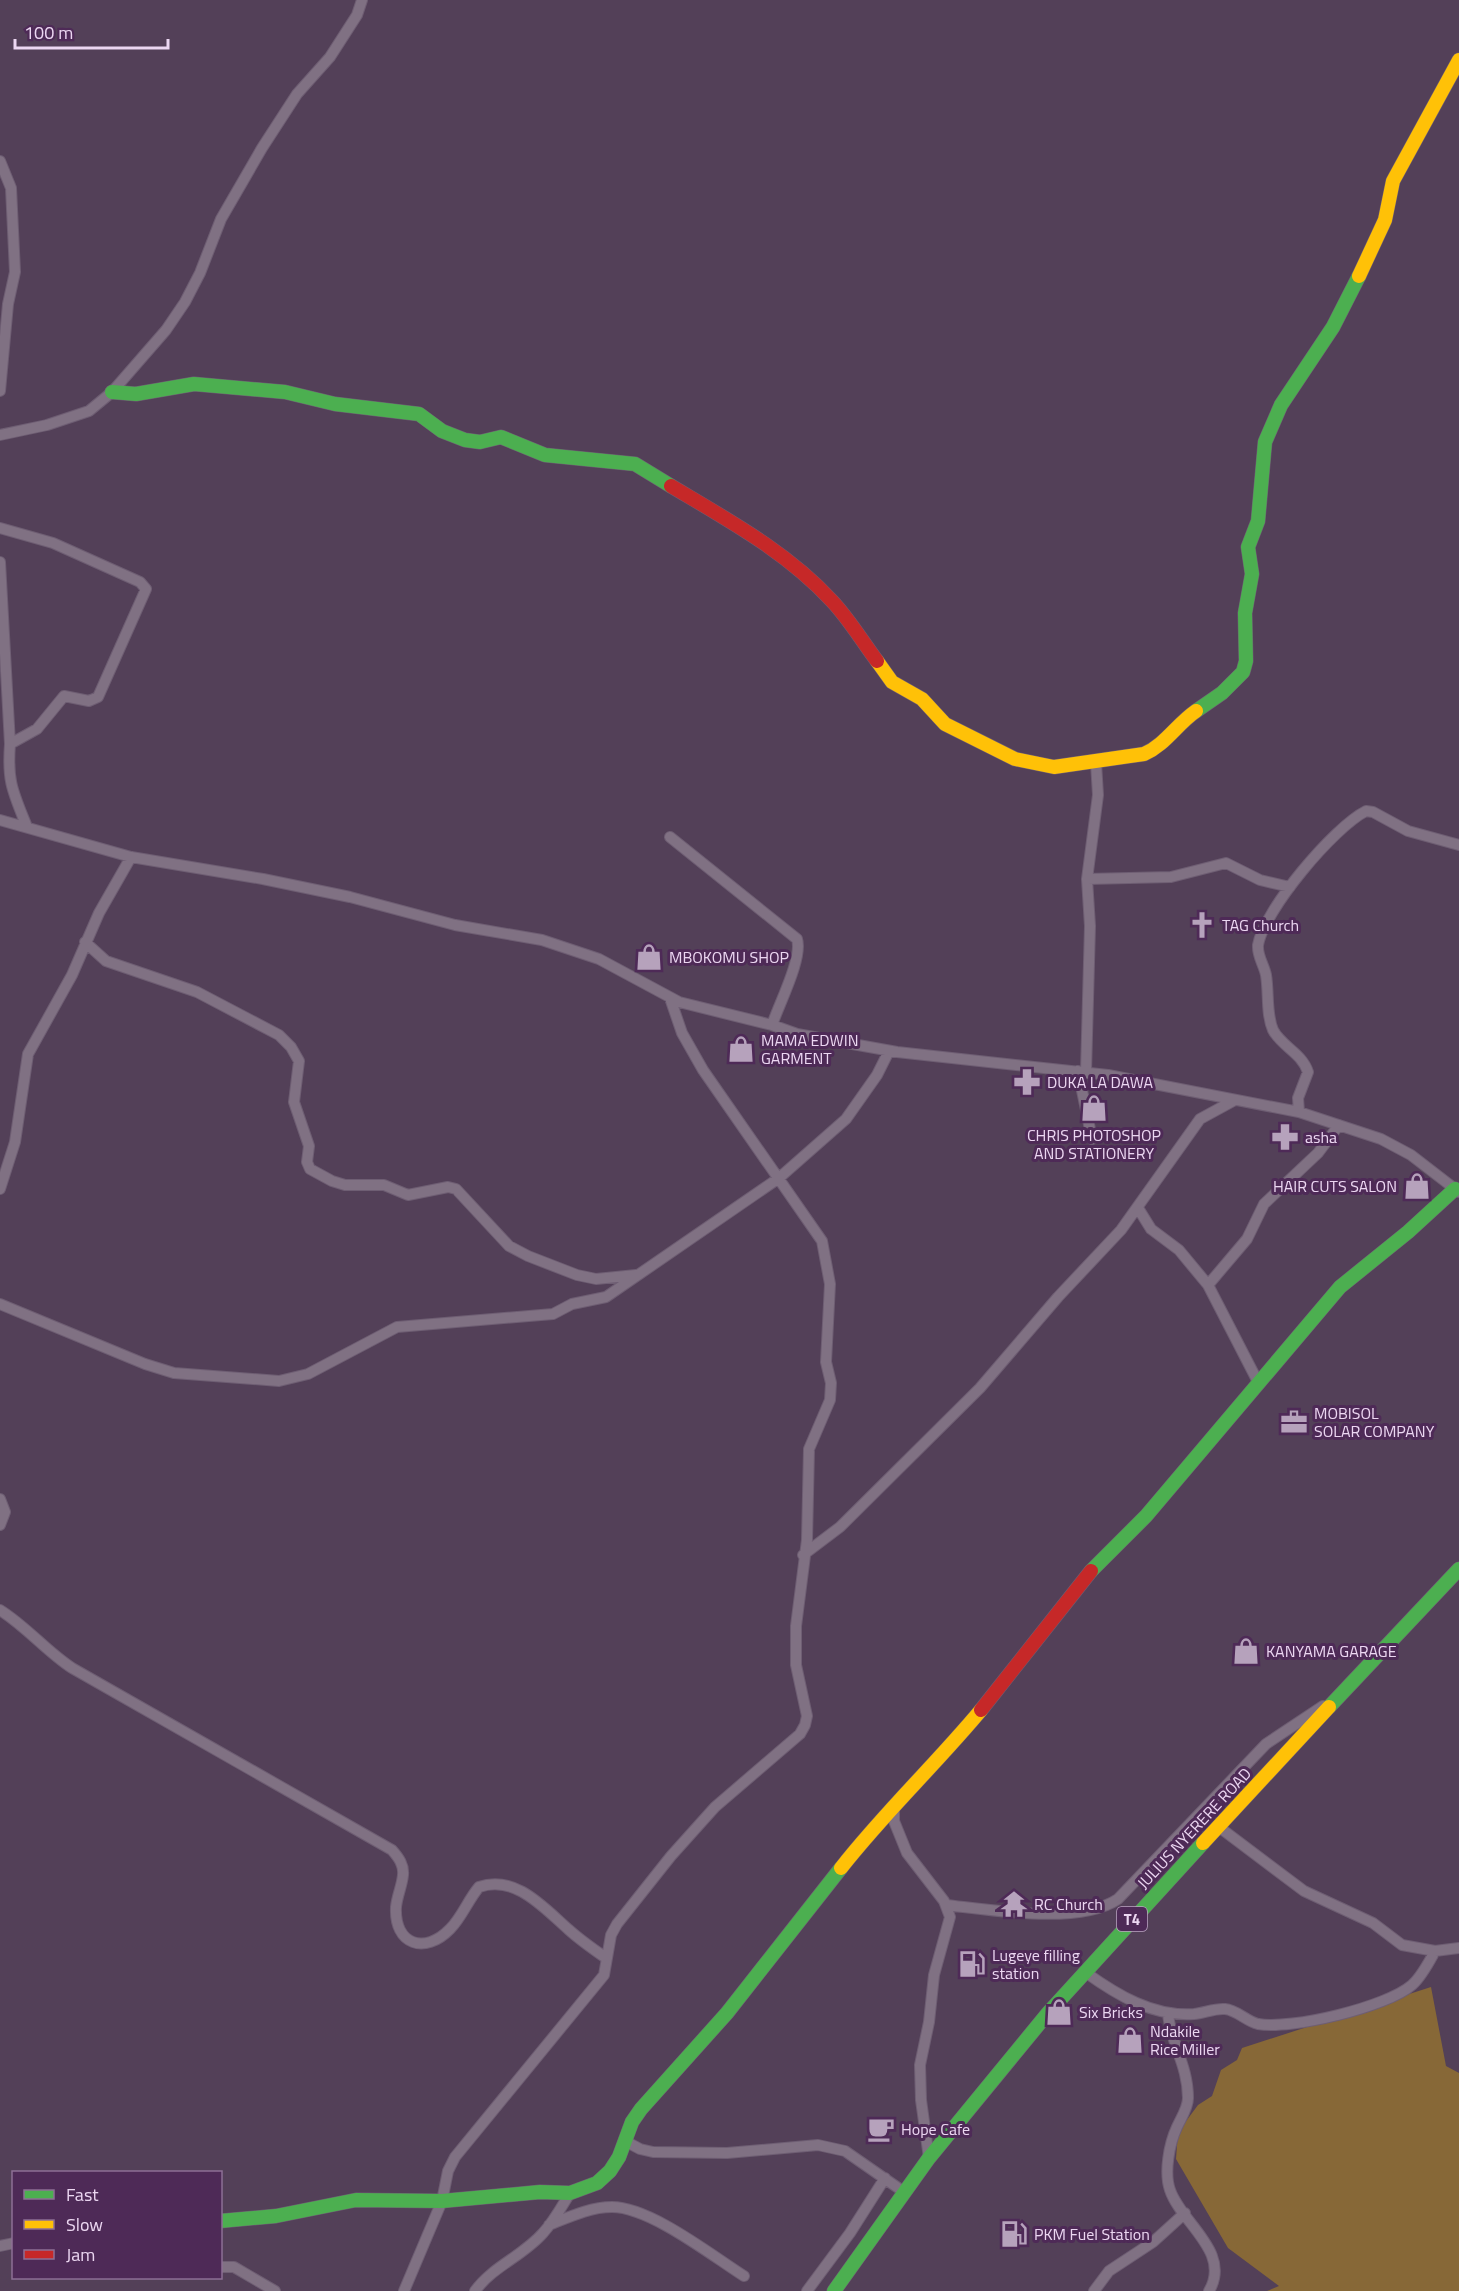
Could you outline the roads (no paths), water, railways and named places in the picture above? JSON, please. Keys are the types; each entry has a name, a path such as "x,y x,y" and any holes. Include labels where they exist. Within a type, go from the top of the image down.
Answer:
{"main road":[{"path":"112,392 136,394 194,384 285,392 335,404 419,414 442,431 465,440 480,442 501,437 545,455 635,464 764,542 799,569 833,602 892,682 922,699 945,724 1015,759 1054,767 1096,763 1144,754 1156,749 1183,720 1222,693 1243,672 1246,661 1245,614 1252,574 1248,547 1258,521 1265,442 1281,405 1339,318 1385,220 1393,182 1399,169 1459,60"},
{"path":"222,2221 276,2216 356,2200 442,2201 540,2192 570,2193 602,2180 619,2157 641,2109 727,2013 870,1831 894,1808 1029,1653 1101,1559 1146,1516 1340,1287 1457,1190"},
{"name":"JULIUS NYERERE ROAD","path":"834,2291 929,2158 1085,1972 1459,1569"}],"street":[{"path":"0,435 73,418 89,411 112,392 166,330 185,302 200,273 225,211 297,94 330,57 352,23 362,0"},
{"path":"0,161 11,188 15,272 8,304 0,391"},
{"path":"0,528 53,543 140,582 146,588 101,693 89,701 63,697 37,729 10,744"},
{"path":"0,562 10,744 9,782 27,827"},
{"path":"1092,1139 1082,1071 1090,926 1087,879 1098,795 1096,763"},
{"path":"1299,1112 1298,1098 1307,1069 1299,1056 1274,1032 1266,975 1258,953 1268,920 1290,887 1325,847 1366,811 1373,812 1394,826 1459,845"},
{"path":"0,820 131,856 263,879 350,897 455,925 542,940 599,958 670,998 808,1036 889,1051 1082,1071 1299,1112 1381,1139 1411,1155 1457,1190"},
{"path":"670,837 797,939 797,955 772,1025"},
{"path":"0,1189 15,1142 23,1074 28,1054 72,975 85,942 131,856"},
{"path":"1087,879 1171,877 1226,863 1260,880 1290,887"},
{"path":"85,942 106,961 197,992 279,1035 291,1047 299,1061 294,1102 309,1146 307,1162 316,1173 345,1185 384,1185 408,1195 448,1186 456,1189 509,1246 528,1256 577,1275 596,1279 640,1275"},
{"path":"404,2291 442,2201 448,2172 462,2145 600,1982 606,1970 610,1935 671,1856 716,1807 800,1734 807,1716 796,1665 796,1626 803,1555 807,1540 809,1449 830,1400 831,1383 826,1362 830,1284 822,1241 703,1070 682,1034 670,998"},
{"path":"0,1304 145,1364 174,1372 279,1381 308,1374 397,1327 553,1314 572,1304 606,1298 779,1178 846,1119 877,1076 889,1051"},
{"path":"803,1555 840,1527 980,1388 1058,1297 1121,1230 1197,1122 1204,1115 1233,1101"},
{"path":"1208,1285 1247,1239 1264,1204 1318,1153 1339,1125"},
{"path":"1138,1208 1151,1229 1179,1250 1208,1285 1258,1382"},
{"path":"0,1499 5,1512 0,1525"},
{"path":"0,1610 23,1624 55,1657 72,1668 392,1850 402,1863 403,1875 396,1909 398,1922 402,1933 412,1943 424,1945 436,1940 456,1922 479,1887 493,1884 526,1893 539,1901 566,1927 606,1958"},
{"path":"946,1905 1024,1913 1086,1912 1109,1905 1118,1899 1266,1744 1297,1721 1344,1694"},
{"path":"894,1808 894,1821 907,1853 946,1905 950,1917 934,1975 929,2022 920,2065 921,2100 929,2158"},
{"path":"1218,1827 1319,1900 1373,1923 1402,1946 1435,1951 1456,1946"},
{"path":"1085,1972 1123,1997 1168,2013 1194,2014 1228,2009 1253,2022 1274,2025 1339,2015 1407,1988 1422,1972 1435,1951"},
{"path":"1168,2013 1173,2041 1184,2062 1188,2099 1172,2139 1169,2188 1205,2241 1215,2264 1215,2277 1209,2291"},
{"path":"625,2141 640,2150 653,2152 735,2153 818,2145 845,2151 904,2193"},
{"path":"807,2291 850,2233 885,2178"},
{"path":"475,2291 485,2276 522,2252 549,2225 570,2193"},
{"path":"549,2225 587,2210 613,2207 634,2212 669,2228 744,2276"},
{"path":"1094,2291 1110,2271 1153,2242 1185,2213"},
{"path":"222,2267 234,2267 275,2291"}],"place":[{"name":"TAG Church","path":"1202,925"},
{"name":"MBOKOMU SHOP","path":"649,957"},
{"name":"MAMA EDWIN GARMENT","path":"741,1049"},
{"name":"DUKA LA DAWA","path":"1027,1082"},
{"name":"CHRIS PHOTOSHOP AND STATIONERY","path":"1094,1108"},
{"name":"asha","path":"1285,1137"},
{"name":"HAIR CUTS SALON","path":"1417,1186"},
{"name":"MOBISOL SOLAR COMPANY","path":"1294,1422"},
{"name":"KANYAMA GARAGE","path":"1246,1651"},
{"name":"RC Church","path":"1014,1904"},
{"name":"Lugeye filling station","path":"972,1964"},
{"name":"Six Bricks","path":"1059,2012"},
{"name":"Ndakile Rice Miller","path":"1130,2040"},
{"name":"Hope Cafe","path":"881,2129"},
{"name":"PKM Fuel Station","path":"1014,2234"}]}
